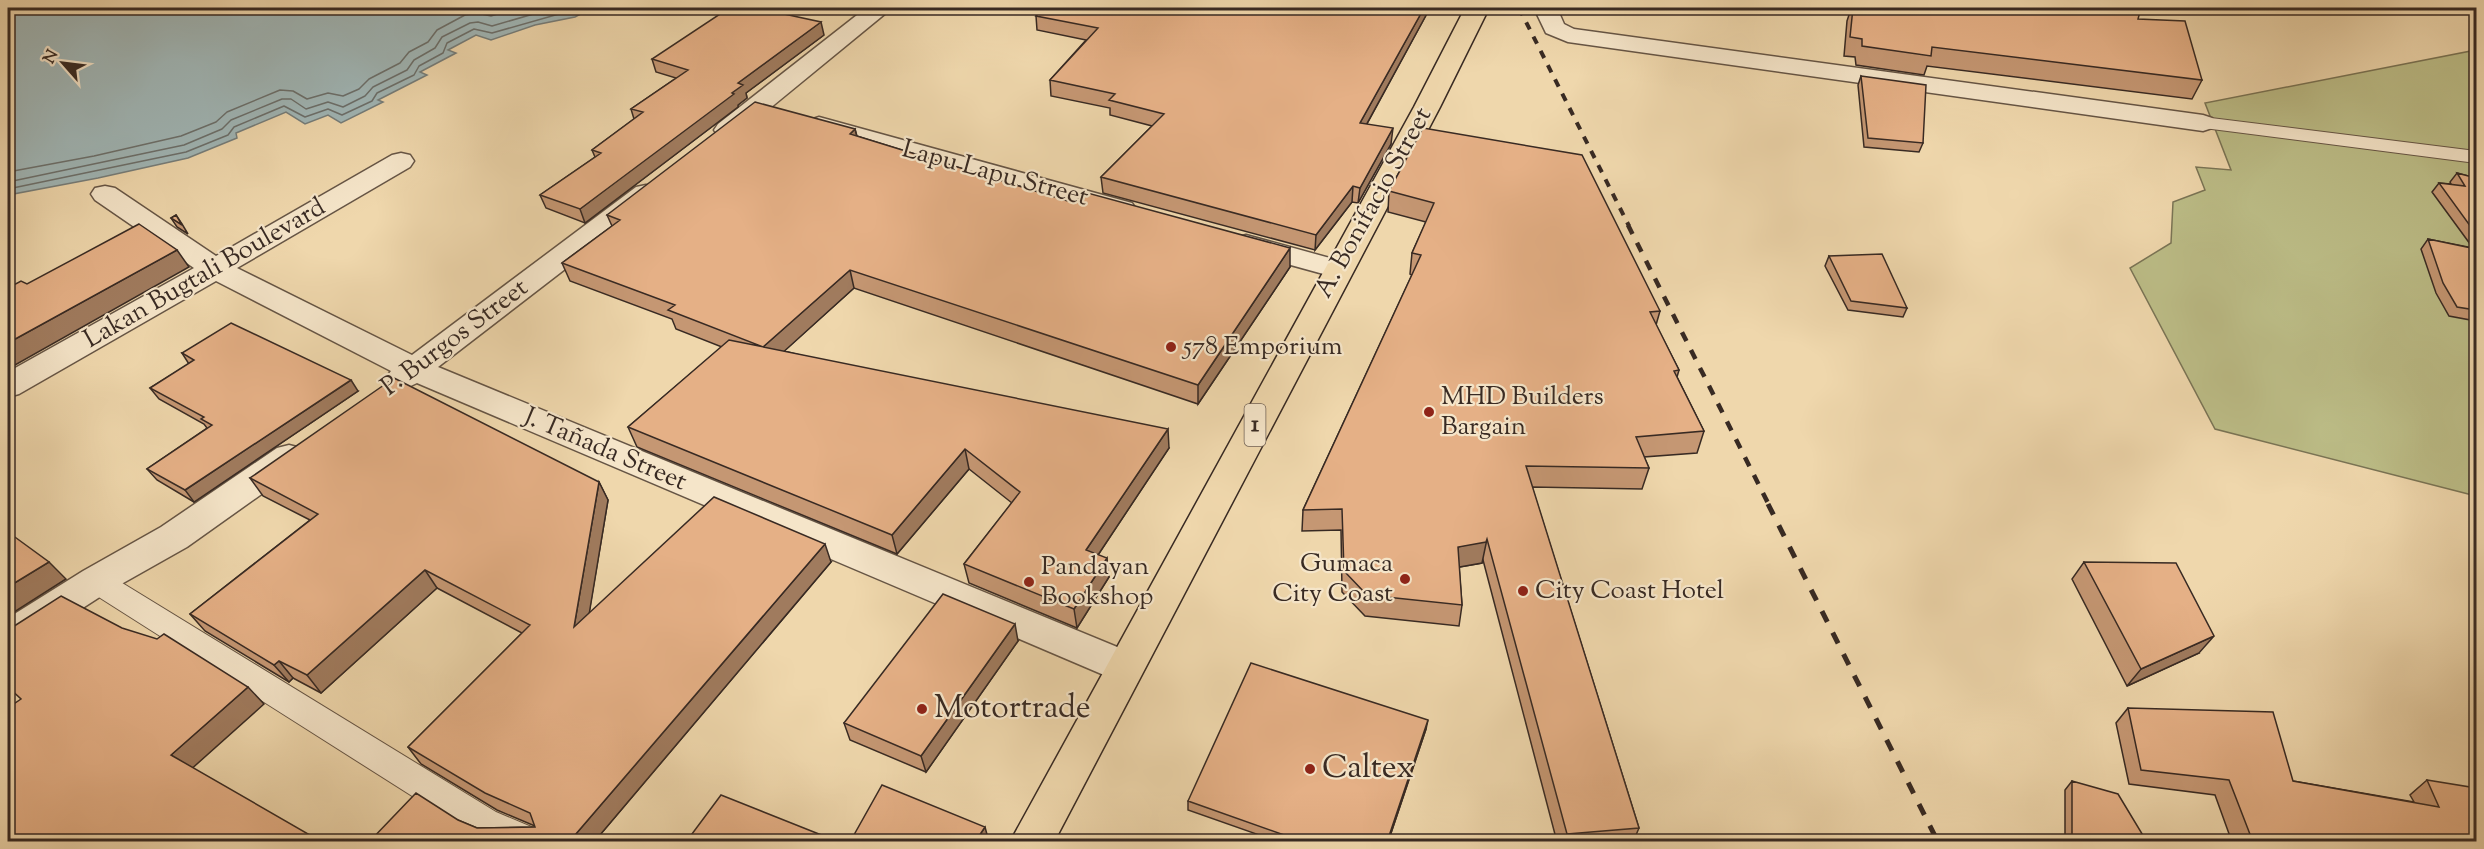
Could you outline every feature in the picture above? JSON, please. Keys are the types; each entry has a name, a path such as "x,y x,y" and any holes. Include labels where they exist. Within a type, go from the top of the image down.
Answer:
{"main road":[{"name":"A. Bonifacio Street","path":"1031,842 1427,107 1477,8"}],"street":[{"path":"709,144 880,8"},
{"path":"1546,8 1554,28 1568,35 2203,123"},
{"name":"Lapu Lapu Street","path":"756,108 1144,215"},
{"name":"Lakan Bugtali Boulevard","path":"8,386 401,161"},
{"name":"P. Burgos Street","path":"377,397 671,174"},
{"name":"J. Tañada Street","path":"105,194 215,269 415,370 1125,667"},
{"path":"1224,237 1338,269"},
{"path":"8,637 96,581 174,537 309,444"}],"lane":[{"path":"2203,123 2476,157"},
{"path":"96,581 484,823 530,842"}],"green space":[{"path":"2476,50 2476,496 2215,429 2130,268 2171,243 2173,202 2205,190 2196,167 2231,170 2205,103"}],"water":[{"path":"8,8 592,8 575,17 535,25 491,40 476,35 448,50 456,53 420,72 427,75 378,100 383,102 341,123 328,115 305,124 286,112 236,133 237,138 188,158 8,195"}],"building":[{"path":"729,8 756,8 821,22 738,83 743,85 732,93 734,94 580,209 540,195 601,153 592,150 643,112 631,109 688,70 652,59"},
{"path":"1045,8 1257,8 1298,14 1302,8 1424,8 1360,123 1393,128 1360,188 1353,186 1316,235 1101,177 1164,114 1109,100 1115,94 1050,80 1098,28 1036,16"},
{"path":"1853,8 1954,8 2039,13 2046,8 2141,8 2138,19 2185,21 2202,80 1932,47 1931,56 1862,46 1862,39 1850,37"},
{"path":"1861,76 1926,85 1923,143 1868,138"},
{"path":"755,102 855,129 850,134 1074,203 1084,192 1290,248 1198,385 850,270 763,347 668,310 675,305 562,263 620,220 607,215"},
{"path":"1423,128 1582,155 1660,311 1650,312 1679,370 1674,371 1704,431 1636,437 1649,468 1526,466 1639,828 1567,834 1487,539 1486,542 1458,547 1462,605 1367,595 1344,571 1342,509 1303,510 1421,255 1412,253 1434,203 1389,191"},
{"path":"2457,173 2476,178 2476,234 2439,183 2465,186"},
{"path":"176,215 182,225 171,218"},
{"path":"139,224 177,250 8,343 8,288 21,281 27,284"},
{"path":"2428,239 2476,249 2476,310 2457,307 2443,283"},
{"path":"1882,254 1907,308 1851,301 1829,256"},
{"path":"231,323 351,380 185,490 147,469 212,425 201,419 204,417 150,388 194,360 182,353"},
{"path":"729,340 1168,429 1086,550 1107,558 1074,609 964,564 1020,492 965,449 892,535 628,427"},
{"path":"394,378 599,482 574,627 714,497 825,544 569,842 369,842 416,793 458,820 477,828 535,827 530,813 485,793 408,747 530,625 425,570 307,675 279,661 274,665 190,614 318,514 250,478"},
{"path":"8,532 49,562 8,587"},
{"path":"2084,562 2176,563 2214,636 2141,669"},
{"path":"943,594 1015,624 921,756 844,723"},
{"path":"61,596 122,628 157,639 164,634 248,687 171,755 322,842 8,842 8,708 21,699 8,687 8,630"},
{"name":"Caltex","path":"1251,663 1428,720 1387,842 1304,842 1188,801"},
{"path":"2128,708 2273,712 2293,781 2439,807 2427,780 2476,788 2476,842 2253,842 2229,780 2141,770"},
{"path":"2072,781 2118,794 2147,842 2072,842"},
{"path":"882,785 985,827 975,842 850,842"},
{"path":"721,795 839,842 686,842"}],"railway":[{"path":"1519,8 1629,226"},
{"path":"1628,225 1769,505"},
{"path":"1768,504 1938,842"}],"place":[{"name":"578 Emporium","path":"1171,347"},
{"name":"MHD Builders Bargain","path":"1429,412"},
{"name":"Gumaca City Coast","path":"1405,579"},
{"name":"Pandayan Bookshop","path":"1029,582"},
{"name":"City Coast Hotel","path":"1523,591"},
{"name":"Motortrade","path":"922,709"},
{"name":"Caltex","path":"1310,769"}]}
